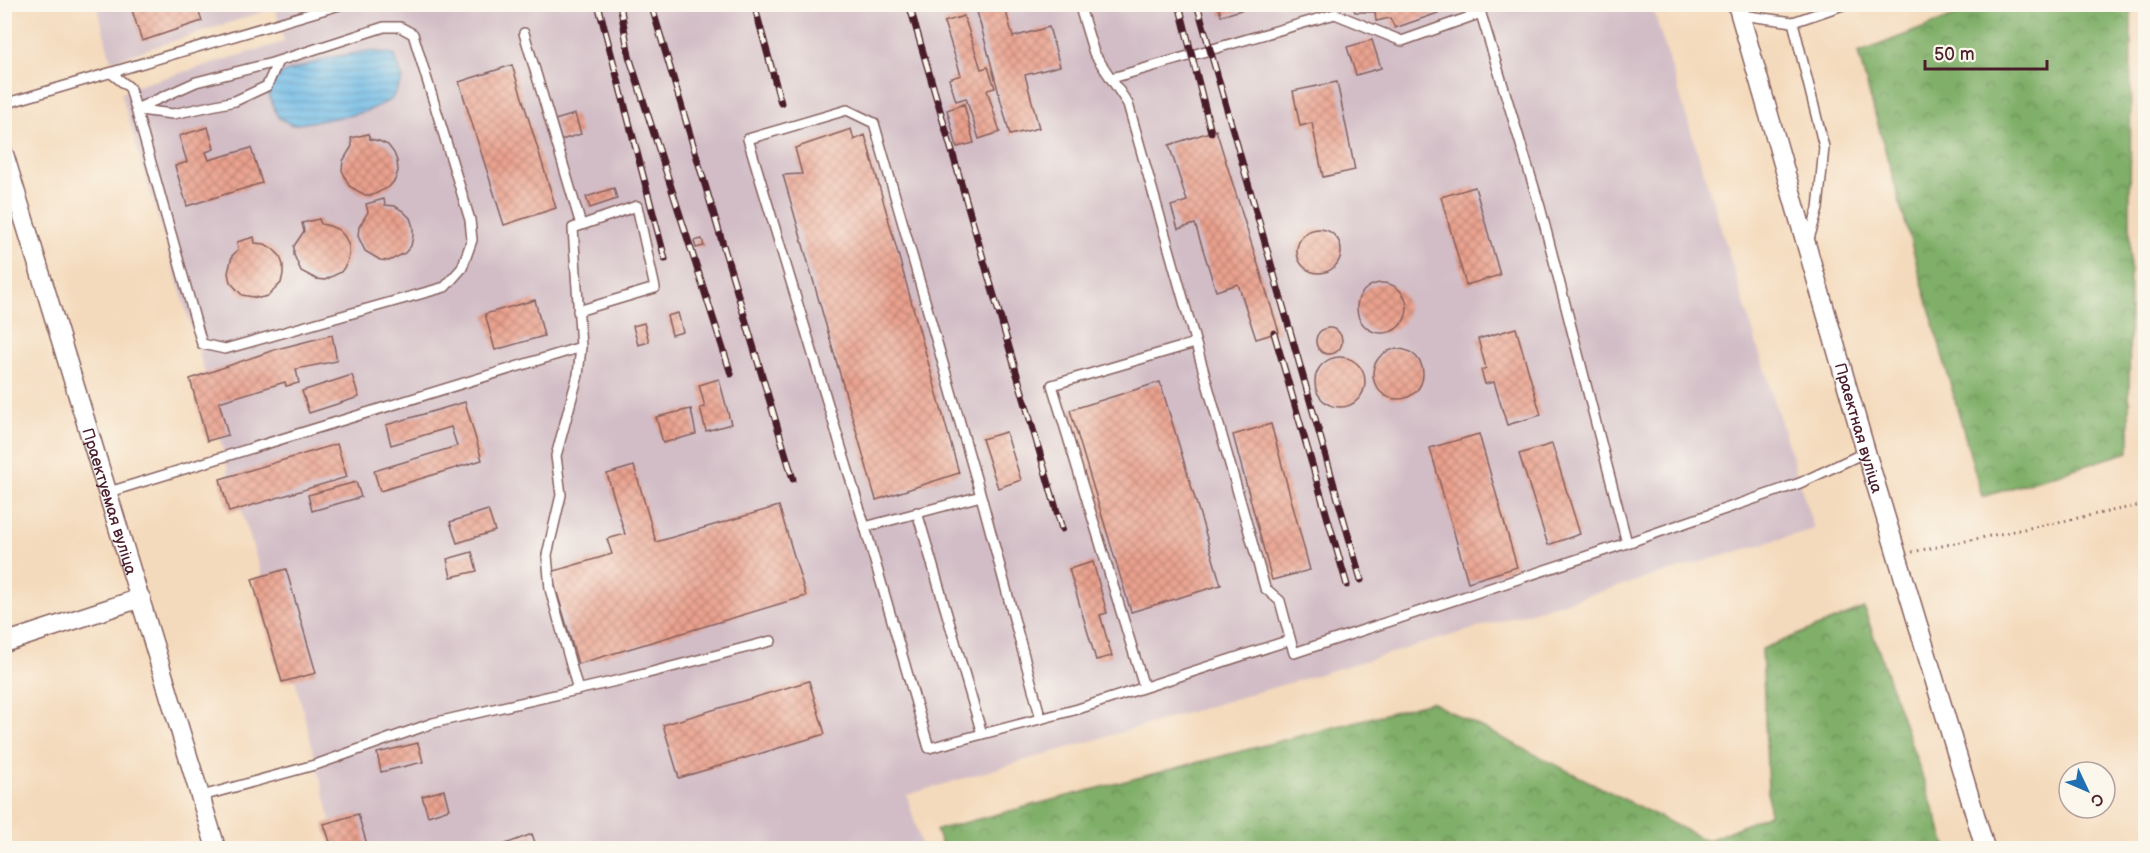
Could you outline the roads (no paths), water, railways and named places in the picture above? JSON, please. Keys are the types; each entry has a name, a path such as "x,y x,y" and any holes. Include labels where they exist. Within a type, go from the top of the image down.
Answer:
{"street":[{"name":"Праектная вуліца","path":"1739,10 1866,452 1984,849"},
{"name":"Праектуемая вуліца","path":"4,154 202,796 216,849"},
{"path":"4,643 141,598"}],"lane":[{"path":"4,104 343,4"},
{"path":"1079,4 1094,53 1128,104 1265,588 1280,601 1294,653 1800,483 1866,452"},
{"path":"1739,10 1792,22 1846,4"},
{"path":"1112,78 1335,14 1402,41 1480,9 1540,207 1627,543"},
{"path":"1792,22 1824,147 1818,209 1807,248"},
{"path":"111,73 130,88 202,344 225,349 445,286 462,268 472,240 470,220 413,34 400,27 384,27 279,61 196,82 136,109"},
{"path":"524,33 581,225"},
{"path":"136,109 173,114 235,101 267,86 279,61"},
{"path":"1041,718 981,496 874,123 847,110 748,139 929,748 1041,718 1290,640"},
{"path":"578,311 655,288 637,206 573,228 580,347 578,375 556,456 561,495 547,555 550,589 578,690"},
{"path":"1144,687 1052,385 1195,343"},
{"path":"109,492 580,347"},
{"path":"865,527 981,496"},
{"path":"917,512 982,734"},
{"path":"202,796 318,764 433,723 629,678 771,640"}],"water":[{"path":"368,51 394,54 403,79 391,100 367,111 292,125 278,117 266,89 283,73 329,58"}],"railway":[{"path":"598,4 665,259"},
{"path":"620,4 629,56 731,374"},
{"path":"651,4 793,479"},
{"path":"754,4 781,103"},
{"path":"909,4 1062,529"},
{"path":"1179,4 1211,132"},
{"path":"1197,4 1361,580"},
{"path":"1274,333 1347,585"}]}
